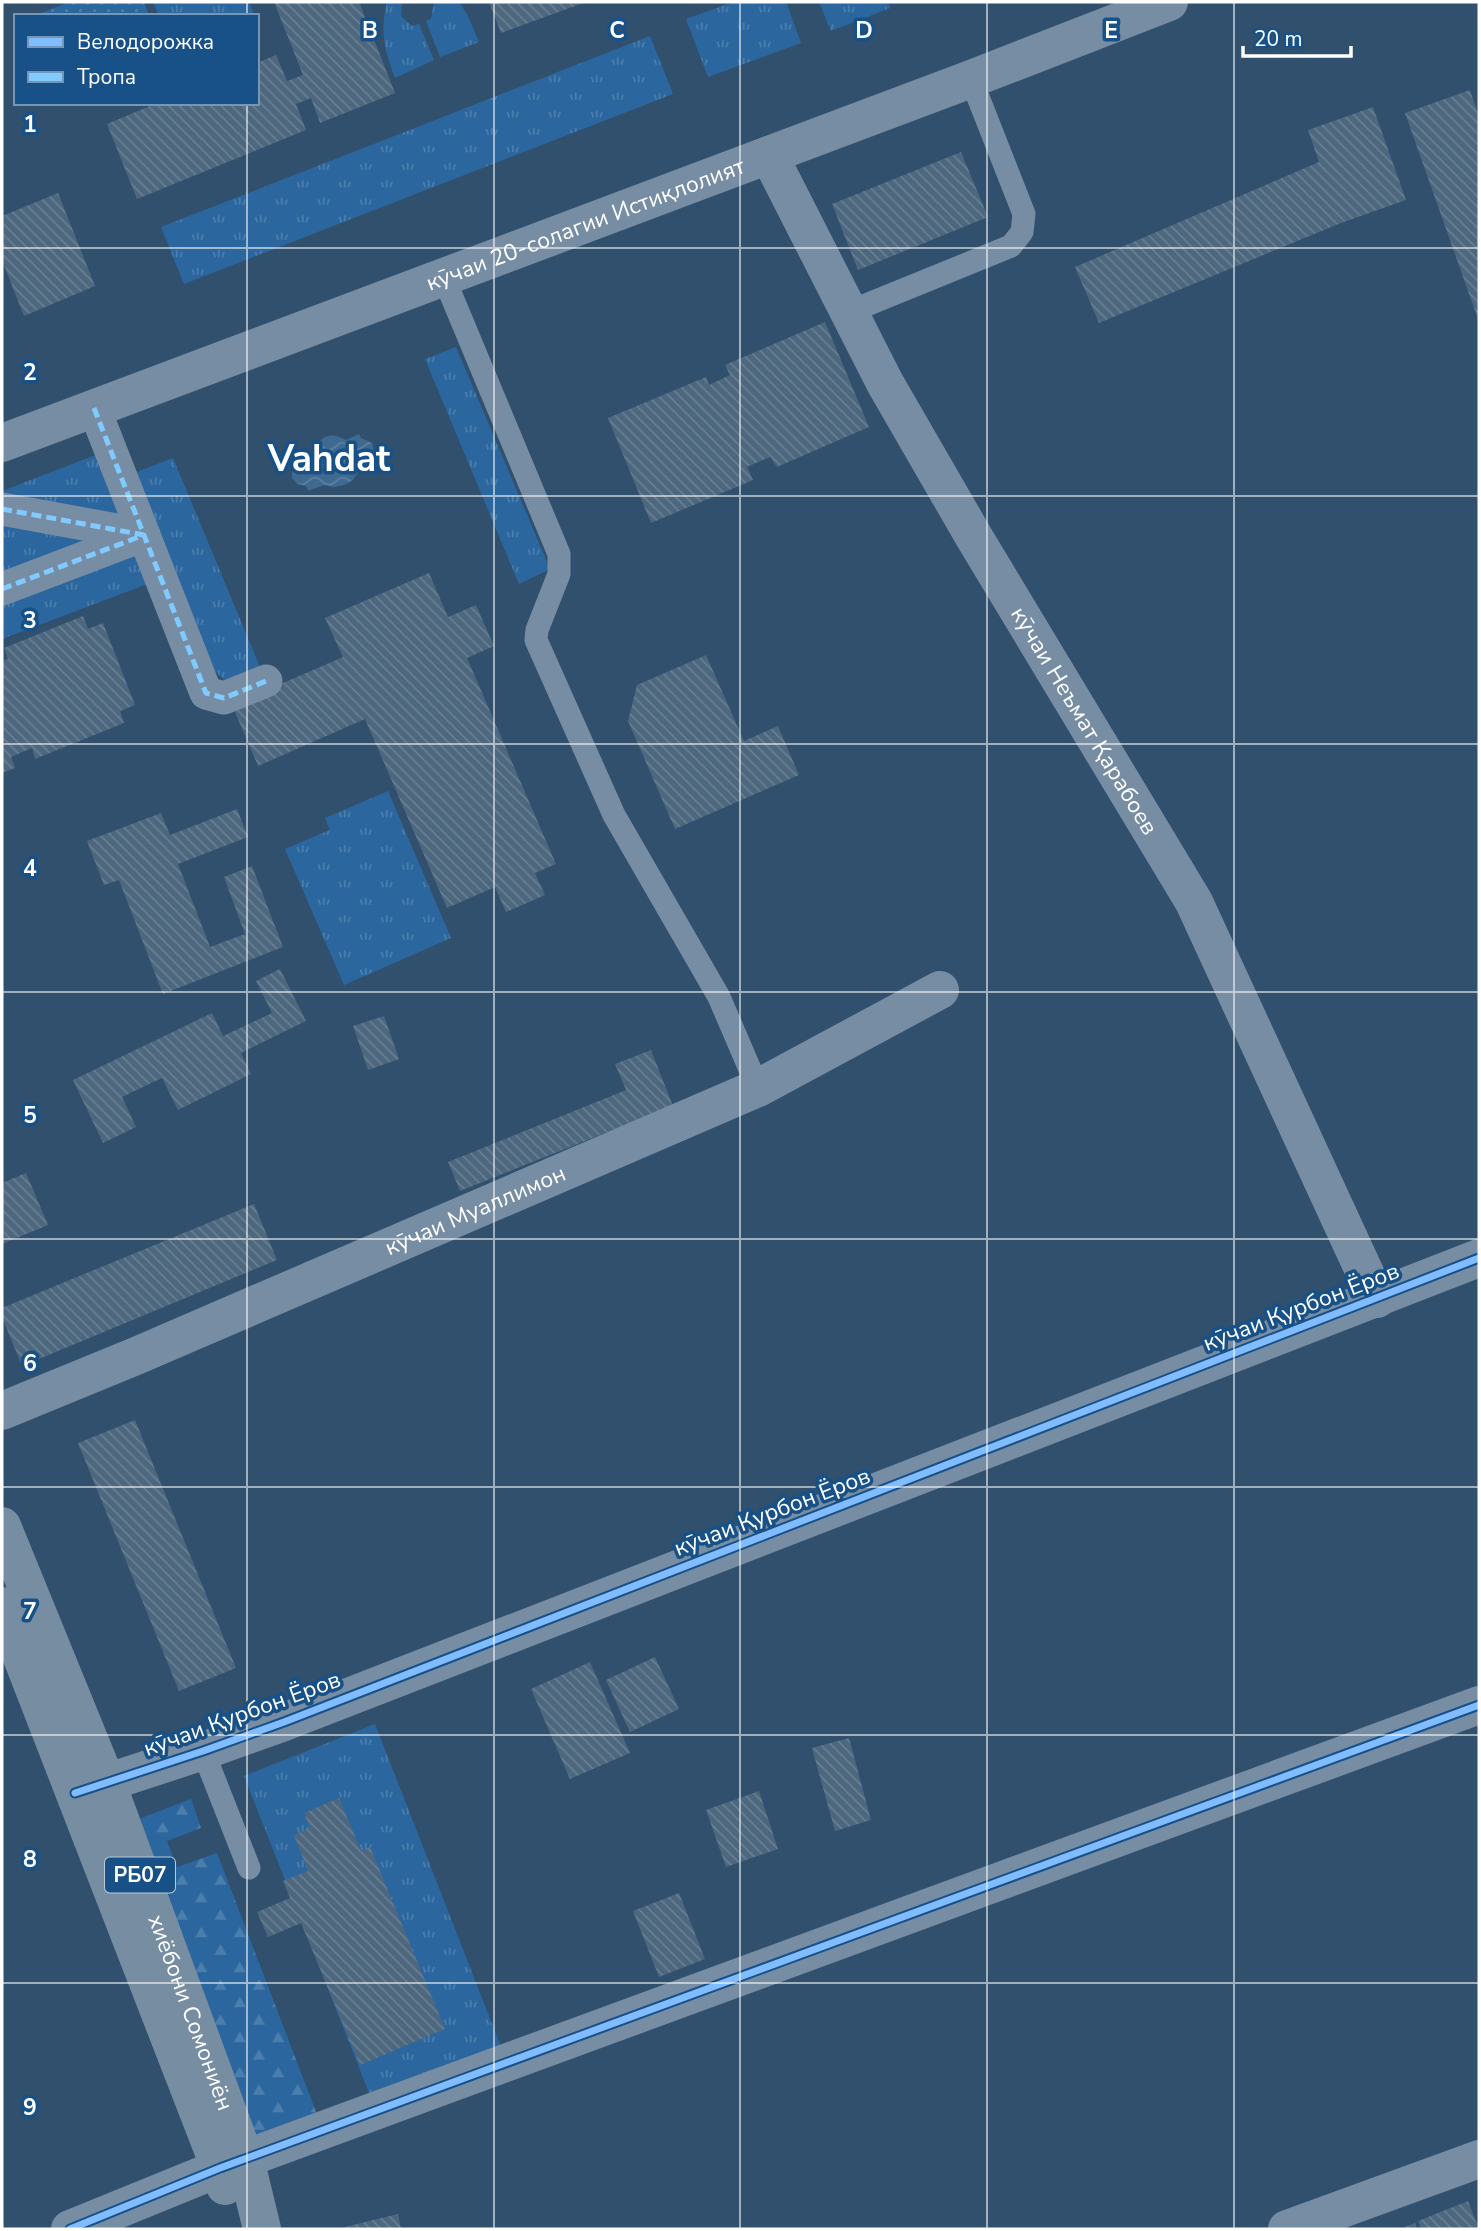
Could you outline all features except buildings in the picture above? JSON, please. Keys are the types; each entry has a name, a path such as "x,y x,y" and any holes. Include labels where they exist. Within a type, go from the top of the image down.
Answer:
{"highway":[{"name":"РБ07","path":"2,1526 90,1787 232,2163 262,2229"},
{"name":"РБ07","path":"2,1606 90,1787"},
{"name":"РБ07","path":"232,2163 235,2229"}],"street":[{"name":"кӯчаи 20-солагии Истиқлолият","path":"2,443 1169,2"},
{"name":"кӯчаи Неъмат Қарабоев","path":"769,155 885,383 974,537 1194,902 1377,1298"},
{"path":"94,408 206,693 224,698 266,681"},
{"path":"2,509 144,535"},
{"path":"2,589 144,535"},
{"name":"кӯчаи Муаллимон","path":"2,1410 136,1356 758,1088 940,990"},
{"name":"кӯчаи Қурбон Ёров","path":"90,1787 203,1751 1479,1258"},
{"path":"70,2229 232,2163 1479,1705"},
{"path":"1287,2229 1479,2159"}],"lane":[{"path":"849,312 1012,246 1022,232 1024,214 971,79"},
{"path":"444,278 559,554 559,573 537,630 536,640 614,815 719,997 758,1088"},
{"path":"203,1751 249,1868"}],"green space":[{"path":"69,2 144,2 148,14 41,14"},
{"path":"153,2 249,2 254,14 158,14"},
{"path":"387,2 402,2 401,16 412,26 419,24 434,60 395,78 384,40"},
{"path":"434,2 459,2 479,42 440,57 426,21 431,19"},
{"path":"733,2 786,2 801,43 708,77 686,19"},
{"path":"819,2 888,2 890,8 831,31"},
{"path":"650,36 673,94 184,284 161,227"},
{"path":"456,347 550,569 519,584 425,359"},
{"path":"106,451 158,580 2,639 2,491"},
{"path":"173,458 262,672 229,685 202,658 129,475"},
{"path":"388,791 451,938 344,985 285,849 330,830 325,818"},
{"path":"375,1724 503,2052 373,2103 244,1776"},
{"path":"191,1799 201,1828 167,1841 177,1867 217,1853 318,2117 238,2148 115,1828"}],"water":[{"path":"359,434 361,438 372,443 375,455 372,466 358,472 353,480 344,485 324,485 308,491 306,486 298,484 292,478 292,470 298,464 296,459 307,455 322,439 331,436 346,440"}],"marked path":[{"path":"94,408 206,693 224,698 266,681"},
{"path":"2,509 144,535"},
{"path":"2,589 144,535"}],"cycle path":[{"path":"75,1793 284,1722 1479,1258"},
{"path":"70,2229 220,2168 1479,1705"}],"district":[{"name":"Vahdat","path":"329,459"}]}
